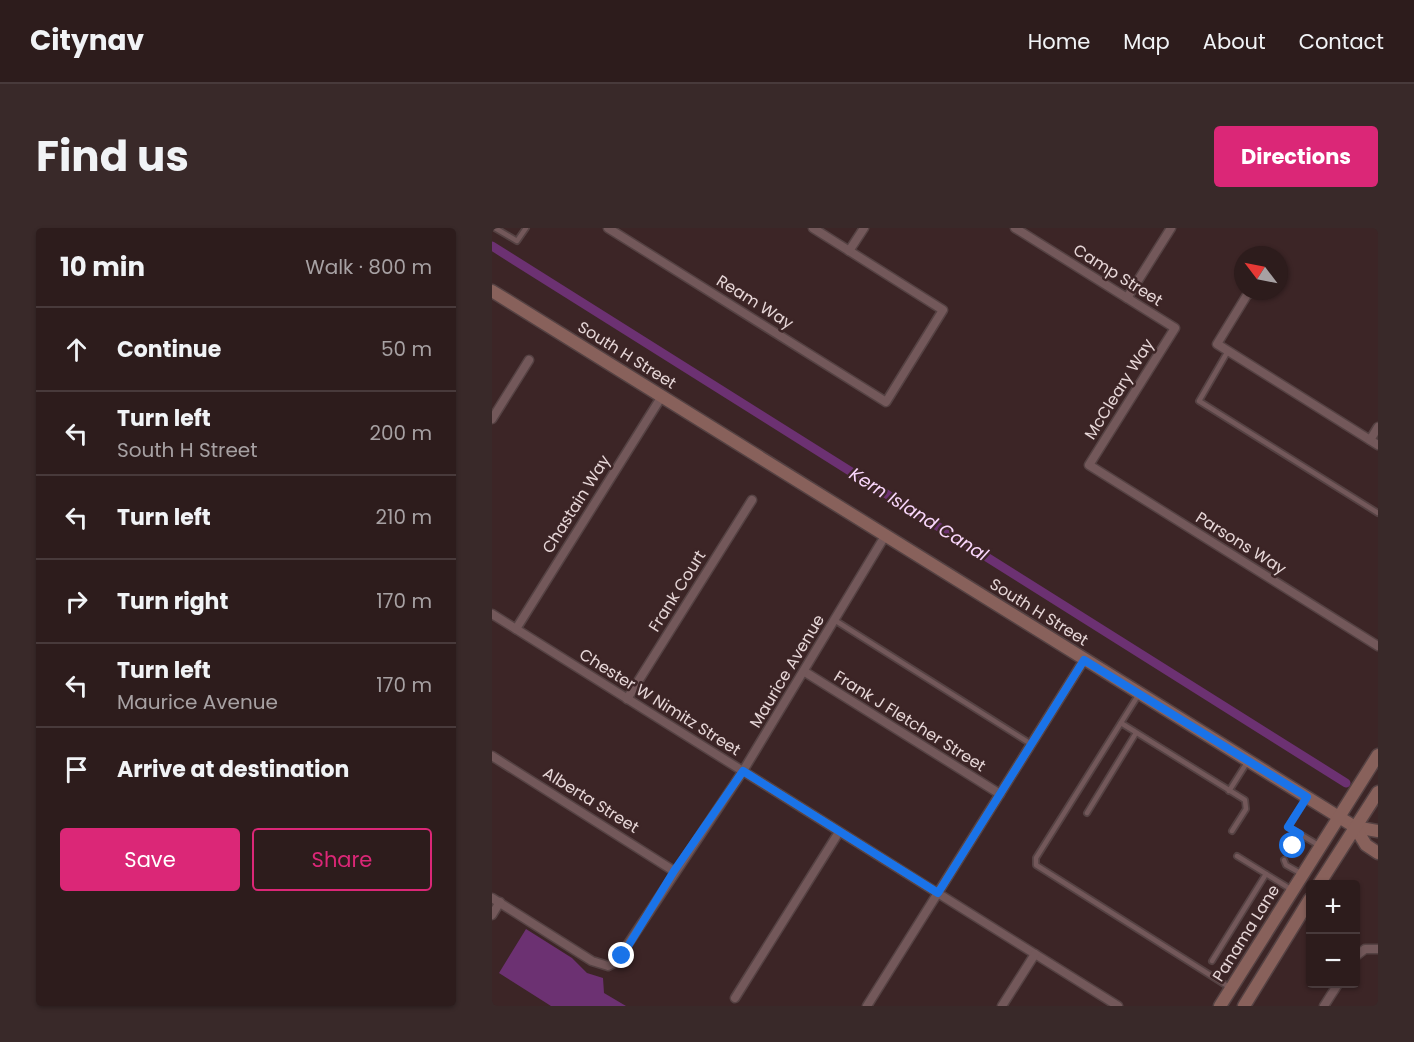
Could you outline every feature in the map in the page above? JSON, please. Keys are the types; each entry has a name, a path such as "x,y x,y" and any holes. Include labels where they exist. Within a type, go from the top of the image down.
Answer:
{"street":[{"name":"Ream Way","path":"608,228 886,402 943,310 849,251"},
{"path":"813,228 849,251 864,228"},
{"name":"Camp Street","path":"1015,228 1175,328"},
{"path":"1127,298 1171,228"},
{"name":"South H Street","path":"492,291 1355,827 1378,831"},
{"path":"1244,300 1217,344 1374,443 1378,428"},
{"name":"McCleary Way","path":"1089,465 1175,328"},
{"path":"492,419 529,360"},
{"name":"Chastain Way","path":"516,629 662,396"},
{"name":"Parsons Way","path":"1089,465 1378,646"},
{"name":"Frank Court","path":"627,699 752,500"},
{"name":"Maurice Avenue","path":"496,900 592,961 608,966 622,956 674,871 743,771 805,672 885,536"},
{"name":"Chester W Nimitz Street","path":"492,614 1118,1006"},
{"path":"867,1006 1084,660"},
{"name":"Frank J Fletcher Street","path":"805,672 1000,794"},
{"name":"Panama Lane","path":"1220,1006 1378,755"},
{"name":"Alberta Street","path":"492,756 674,871"},
{"path":"1322,880 1378,792"},
{"name":"South H Street","path":"1355,827 1366,845 1378,853"},
{"path":"735,998 840,832"},
{"path":"492,915 496,900"},
{"path":"1244,1006 1306,907"},
{"path":"1360,953 1365,949 1378,949"},
{"path":"1002,1006 1035,954"},
{"path":"1324,1006 1335,988"}],"lane":[{"path":"495,228 517,241 525,228"},
{"path":"1228,351 1199,401 1378,513"},
{"path":"836,621 1031,744"},
{"path":"1139,694 1036,858 1036,865 1231,989"},
{"path":"1121,723 1245,800 1246,804 1232,831"},
{"path":"1087,813 1136,733"},
{"path":"1229,791 1248,760"},
{"path":"1307,797 1288,827 1320,846"},
{"path":"1293,846 1300,834"},
{"path":"1237,856 1292,890"},
{"path":"1284,860 1286,865 1302,874"},
{"path":"1212,961 1266,874"}],"shaded area":[{"path":"526,929 572,958 587,973 603,978 604,993 626,1006 551,1006 499,973"}],"waterway":[{"name":"Kern Island Canal","path":"492,246 1346,783"}],"route":[{"path":"622,956 674,871 743,771 938,893 1084,660 1307,797 1288,827 1300,834 1293,846"}]}
